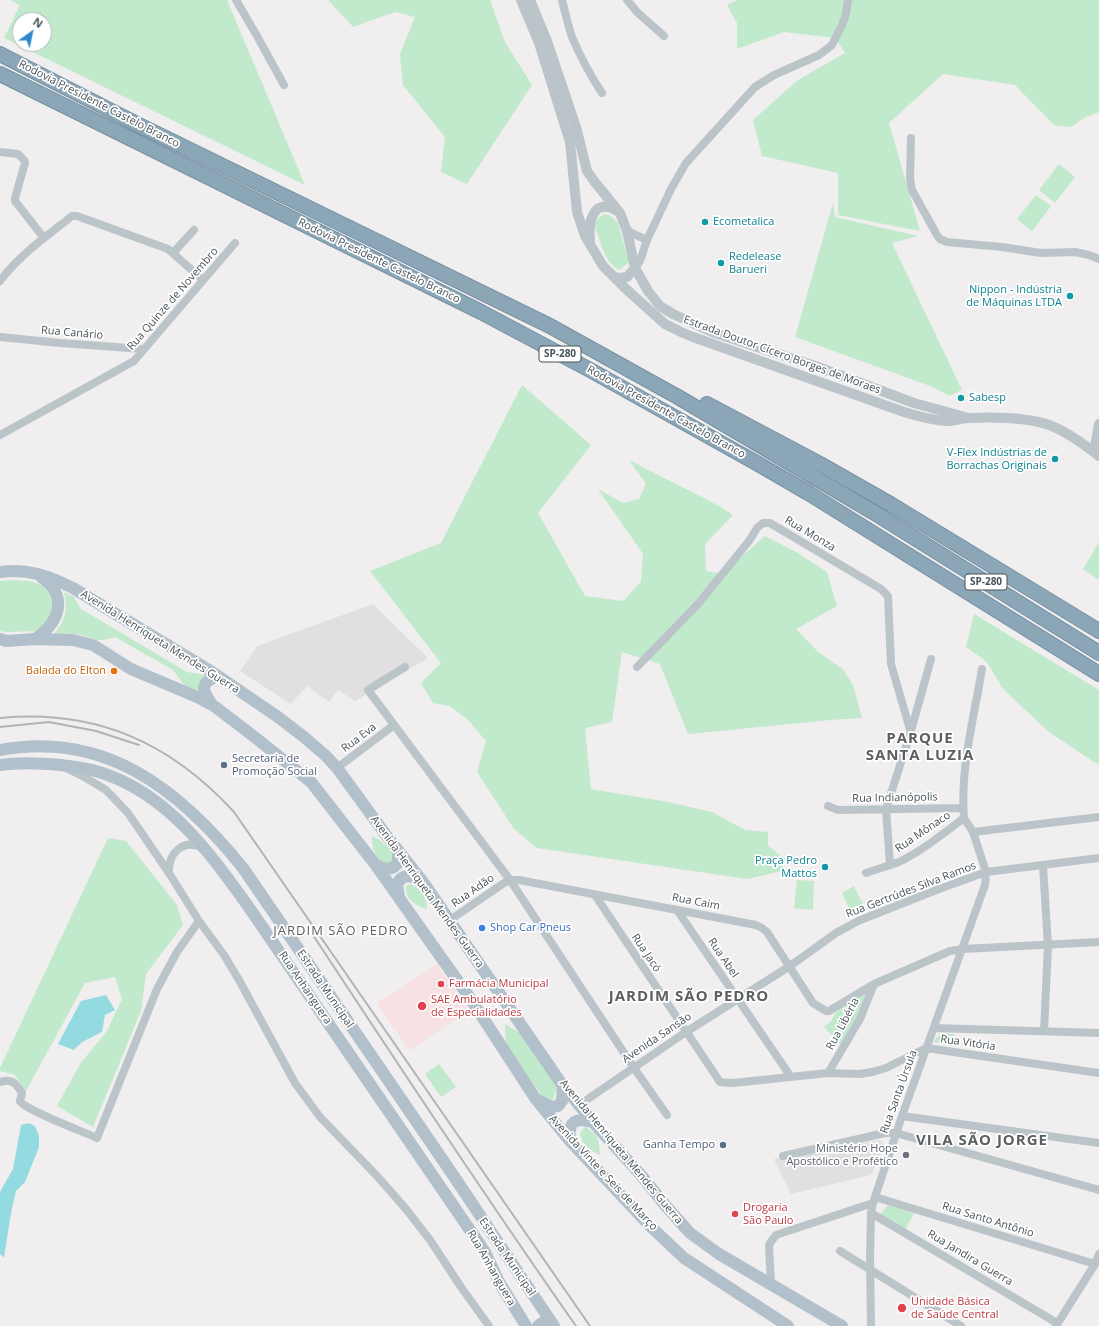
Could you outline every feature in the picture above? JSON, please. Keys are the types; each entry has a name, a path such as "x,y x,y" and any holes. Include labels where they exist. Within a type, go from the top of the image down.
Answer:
{"highway":[{"name":"Rodovia Presidente Castelo Branco","path":"0,54 144,127 550,326 598,352 678,397 866,508 1099,653"},
{"name":"Rodovia Presidente Castelo Branco","path":"0,74 481,312 605,378 810,494 1099,674"},
{"path":"598,352 653,375 820,464 892,505 1099,631"}],"main road":[{"path":"0,572 14,570 37,573 50,584 56,593 58,607 57,616 50,627 35,639"},
{"name":"Avenida Henriqueta Mendes Guerra","path":"37,573 57,580 73,588 218,676 278,717 326,756 337,768 398,851 423,882 563,1086 690,1233 719,1254 842,1326"},
{"name":"Avenida Vinte e Seis de Março","path":"0,639 6,641 35,639 73,640 93,645 131,669 197,697 214,706 311,782 375,864 472,1001 535,1098 570,1141 649,1225 684,1258 788,1326"},
{"path":"214,706 204,693 203,689 210,680 218,676"},
{"name":"Estrada Municipal","path":"0,750 24,746 46,746 86,752 105,757 140,773 162,787 222,842 243,868 496,1240 546,1325"},
{"name":"Rua Anhanguera","path":"0,765 35,763 78,767 99,772 121,780 162,806 208,850 253,912 485,1252 503,1287 526,1326"},
{"path":"375,864 385,869 392,868 398,863 398,851"},
{"path":"399,898 397,885 401,878 412,876 423,882"},
{"path":"535,1098 552,1107 558,1106 562,1101 563,1086"},
{"path":"570,1141 569,1130 573,1123 580,1120 593,1122"}],"street":[{"path":"236,0 284,85"},
{"name":"Estrada Doutor Cícero Borges de Moraes","path":"521,0 539,43 568,132 572,149 577,212 581,228 604,266 614,277 659,319 681,332 911,414 945,421 967,418"},
{"name":"Estrada Doutor Cícero Borges de Moraes","path":"530,0 550,49 576,127 587,171 620,213 627,231 635,268 648,291 660,306 673,314 712,332 818,367 914,403 967,418 1013,419 1043,423 1056,428 1096,454"},
{"path":"562,0 576,46 589,72 602,93"},
{"path":"627,0 637,12 664,36"},
{"path":"614,277 628,277 640,261 647,240 671,189 686,164 755,87 774,75 819,55 832,45 840,33 848,0"},
{"path":"911,138 910,179 912,190 936,235 940,239 947,242 1002,247 1041,253 1075,252 1099,259"},
{"path":"0,152 18,154 24,160 25,163 15,201 44,238"},
{"path":"590,244 588,228 594,212 610,207 620,213"},
{"path":"0,280 3,270 72,216 81,216 168,249 203,280"},
{"path":"173,253 194,230"},
{"path":"627,231 647,240"},
{"name":"Rua Quinze de Novembro","path":"0,435 134,361 235,244"},
{"name":"Rua Canário","path":"0,337 143,349"},
{"path":"1096,454 1099,424"},
{"name":"Rua Monza","path":"637,667 698,604 759,526 763,523 770,523 881,589 888,596 891,664 911,733"},
{"path":"890,865 886,809 911,733 931,659"},
{"path":"405,667 368,690 510,880 634,1068 667,1115"},
{"name":"Rua Mônaco","path":"866,873 902,860 940,837 964,818 962,798 965,768 982,669"},
{"name":"Rua Eva","path":"337,768 394,725"},
{"path":"59,765 99,785 114,796 128,813 169,873 199,921 224,955 278,1054 302,1094 320,1117 377,1176 406,1209 430,1240 489,1326"},
{"name":"Rua Indianópolis","path":"828,806 838,810 963,808"},
{"path":"973,832 1099,817"},
{"path":"964,818 973,832 986,872"},
{"path":"169,873 170,859 180,848 192,844 208,850"},
{"name":"Rua Gertrúdes Silva Ramos","path":"790,966 836,933 858,921 938,889 986,872 1099,858"},
{"path":"1043,865 1048,946 1044,1031"},
{"name":"Rua Santa Úrsula","path":"872,1326 870,1270 871,1213 874,1200 896,1133 985,885 986,872"},
{"name":"Rua Caim","path":"510,880 519,880 760,926 767,932 813,1002 817,1007 826,1011 874,984"},
{"name":"Rua Adão","path":"450,920 510,880"},
{"name":"Rua Jacó","path":"594,895 720,1082"},
{"name":"Rua Abel","path":"677,910 791,1077"},
{"path":"0,1082 11,1080 14,1083 22,1093 20,1101 24,1106 97,1138 157,989 177,952 199,921"},
{"path":"874,984 943,954 963,949 1048,946 1099,942"},
{"name":"Avenida Sansão","path":"579,1105 686,1032 790,966"},
{"name":"Rua Libéria","path":"828,1073 860,1020 874,984"},
{"path":"934,1028 1099,1032"},
{"name":"Rua Vitória","path":"720,1082 733,1084 828,1073 860,1074 886,1068 926,1048 1099,1073"},
{"path":"902,1116 1099,1143"},
{"path":"782,1156 885,1133 896,1133 1099,1190"},
{"path":"771,1284 769,1246 776,1235 874,1200"},
{"name":"Rua Santo Antônio","path":"874,1200 1095,1264"},
{"name":"Rua Jandira Guerra","path":"871,1213 1057,1325"},
{"path":"840,1251 961,1326"},
{"path":"1057,1325 1095,1264 1099,1254"}],"shaded area":[{"path":"373,604 428,658 355,701 338,690 329,702 307,686 291,704 240,671 257,646"},
{"name":"SAE Ambulatório de Especialidades","path":"437,964 468,1010 410,1051 377,1003"},
{"path":"880,1140 885,1146 871,1175 791,1194 774,1159"}],"green space":[{"path":"10,0 227,0 305,185 33,52 52,52 52,12 17,12 20,5"},
{"path":"328,0 490,0 505,42 532,85 467,184 441,172 445,137 403,85 400,54 415,17 395,12 353,27"},
{"path":"737,0 1099,0 1099,112 1084,118 1071,127 1054,125 1015,85 943,74 889,123 920,231 838,215 838,173 762,156 753,120 798,80 845,53 835,38 784,32 737,49 737,23 727,5"},
{"path":"12,22 12,42 4,38"},
{"path":"1059,164 1075,177 1055,203 1039,190"},
{"path":"1036,195 1051,206 1032,231 1017,219"},
{"path":"833,203 835,217 918,236 892,243 962,390 949,396 933,387 795,337"},
{"path":"605,214 611,216 618,223 629,262 619,270 605,255 595,228 597,220"},
{"path":"522,385 591,445 538,513 585,596 623,601 641,582 643,554 598,489 623,503 639,499 646,484 629,460 721,507 733,515 705,544 706,571 722,574 765,536 796,552 827,572 837,606 796,629 818,652 843,669 853,685 862,718 688,734 660,664 622,652 612,722 585,728 591,789 668,802 712,812 745,830 768,832 768,846 785,859 782,871 747,879 537,848 514,829 477,772 486,741 468,720 450,706 433,703 421,683 441,663 370,571 441,543"},
{"path":"1099,542 1099,580 1083,569"},
{"path":"0,581 30,581 39,584 44,587 52,600 53,610 49,618 38,631 0,631"},
{"path":"64,592 74,597 81,609 187,672 207,675 199,692 184,685 173,670 115,637 97,640 78,634 53,635 61,625 65,615 66,605"},
{"path":"974,614 1099,690 1099,764 1049,732 1003,689 987,662 966,647"},
{"path":"372,836 383,843 391,852 395,860 389,866 380,860 375,854"},
{"path":"108,838 126,841 177,905 183,925 146,974 141,1011 93,1127 57,1106 80,1064 107,1031 122,999 115,977 85,983 26,1091 15,1075 0,1071 0,1068"},
{"path":"797,880 814,881 813,910 794,908"},
{"path":"411,884 423,894 427,909 415,904 407,895 406,886"},
{"path":"854,886 865,909 852,915 842,893"},
{"path":"865,994 868,995 842,1046 824,1027 831,1021 836,1012"},
{"path":"505,1024 520,1033 557,1088 553,1100 542,1096 506,1046"},
{"path":"942,1033 954,1034 952,1046 934,1042"},
{"path":"439,1064 456,1087 441,1097 425,1074"},
{"path":"585,1127 596,1135 600,1155 590,1149 583,1141 580,1133"},
{"path":"888,1205 914,1213 905,1230 880,1215"}],"water":[{"path":"106,995 115,1010 105,1015 102,1032 82,1042 74,1050 58,1044 81,1001"},
{"path":"29,1123 35,1126 39,1136 39,1147 25,1182 16,1191 4,1258 0,1254 0,1192 13,1169 21,1125"}],"railway":[{"path":"0,718 35,717 68,719 99,725 129,735 157,749 184,767 209,787 234,812 590,1326"},
{"path":"0,727 49,722 96,731 139,745"},
{"path":"313,935 410,1083 576,1326"}],"place":[{"name":"Ecometalica","path":"705,222"},
{"name":"Redelease Barueri","path":"721,263"},
{"name":"Nippon - Indústria de Máquinas LTDA","path":"1070,296"},
{"name":"Sabesp","path":"961,398"},
{"name":"V-Flex Indústrias de Borrachas Originais","path":"1055,459"},
{"name":"Balada do Elton","path":"114,671"},
{"name":"Secretaria de Promoção Social","path":"224,765"},
{"name":"Praça Pedro Mattos","path":"825,867"},
{"name":"Shop Car Pneus","path":"482,928"},
{"name":"Farmácia Municipal","path":"441,984"},
{"name":"SAE Ambulatório de Especialidades","path":"422,1006"},
{"name":"Ganha Tempo","path":"723,1145"},
{"name":"Ministério Hope Apostólico e Profético","path":"906,1155"},
{"name":"Drogaria São Paulo","path":"735,1214"},
{"name":"Unidade Básica de Saúde Central","path":"902,1308"}],"district":[{"name":"PARQUE SANTA LUZIA","path":"920,748"},
{"name":"JARDIM SÃO PEDRO","path":"341,931"},
{"name":"JARDIM SÃO PEDRO","path":"689,997"},
{"name":"VILA SÃO JORGE","path":"982,1141"}]}
